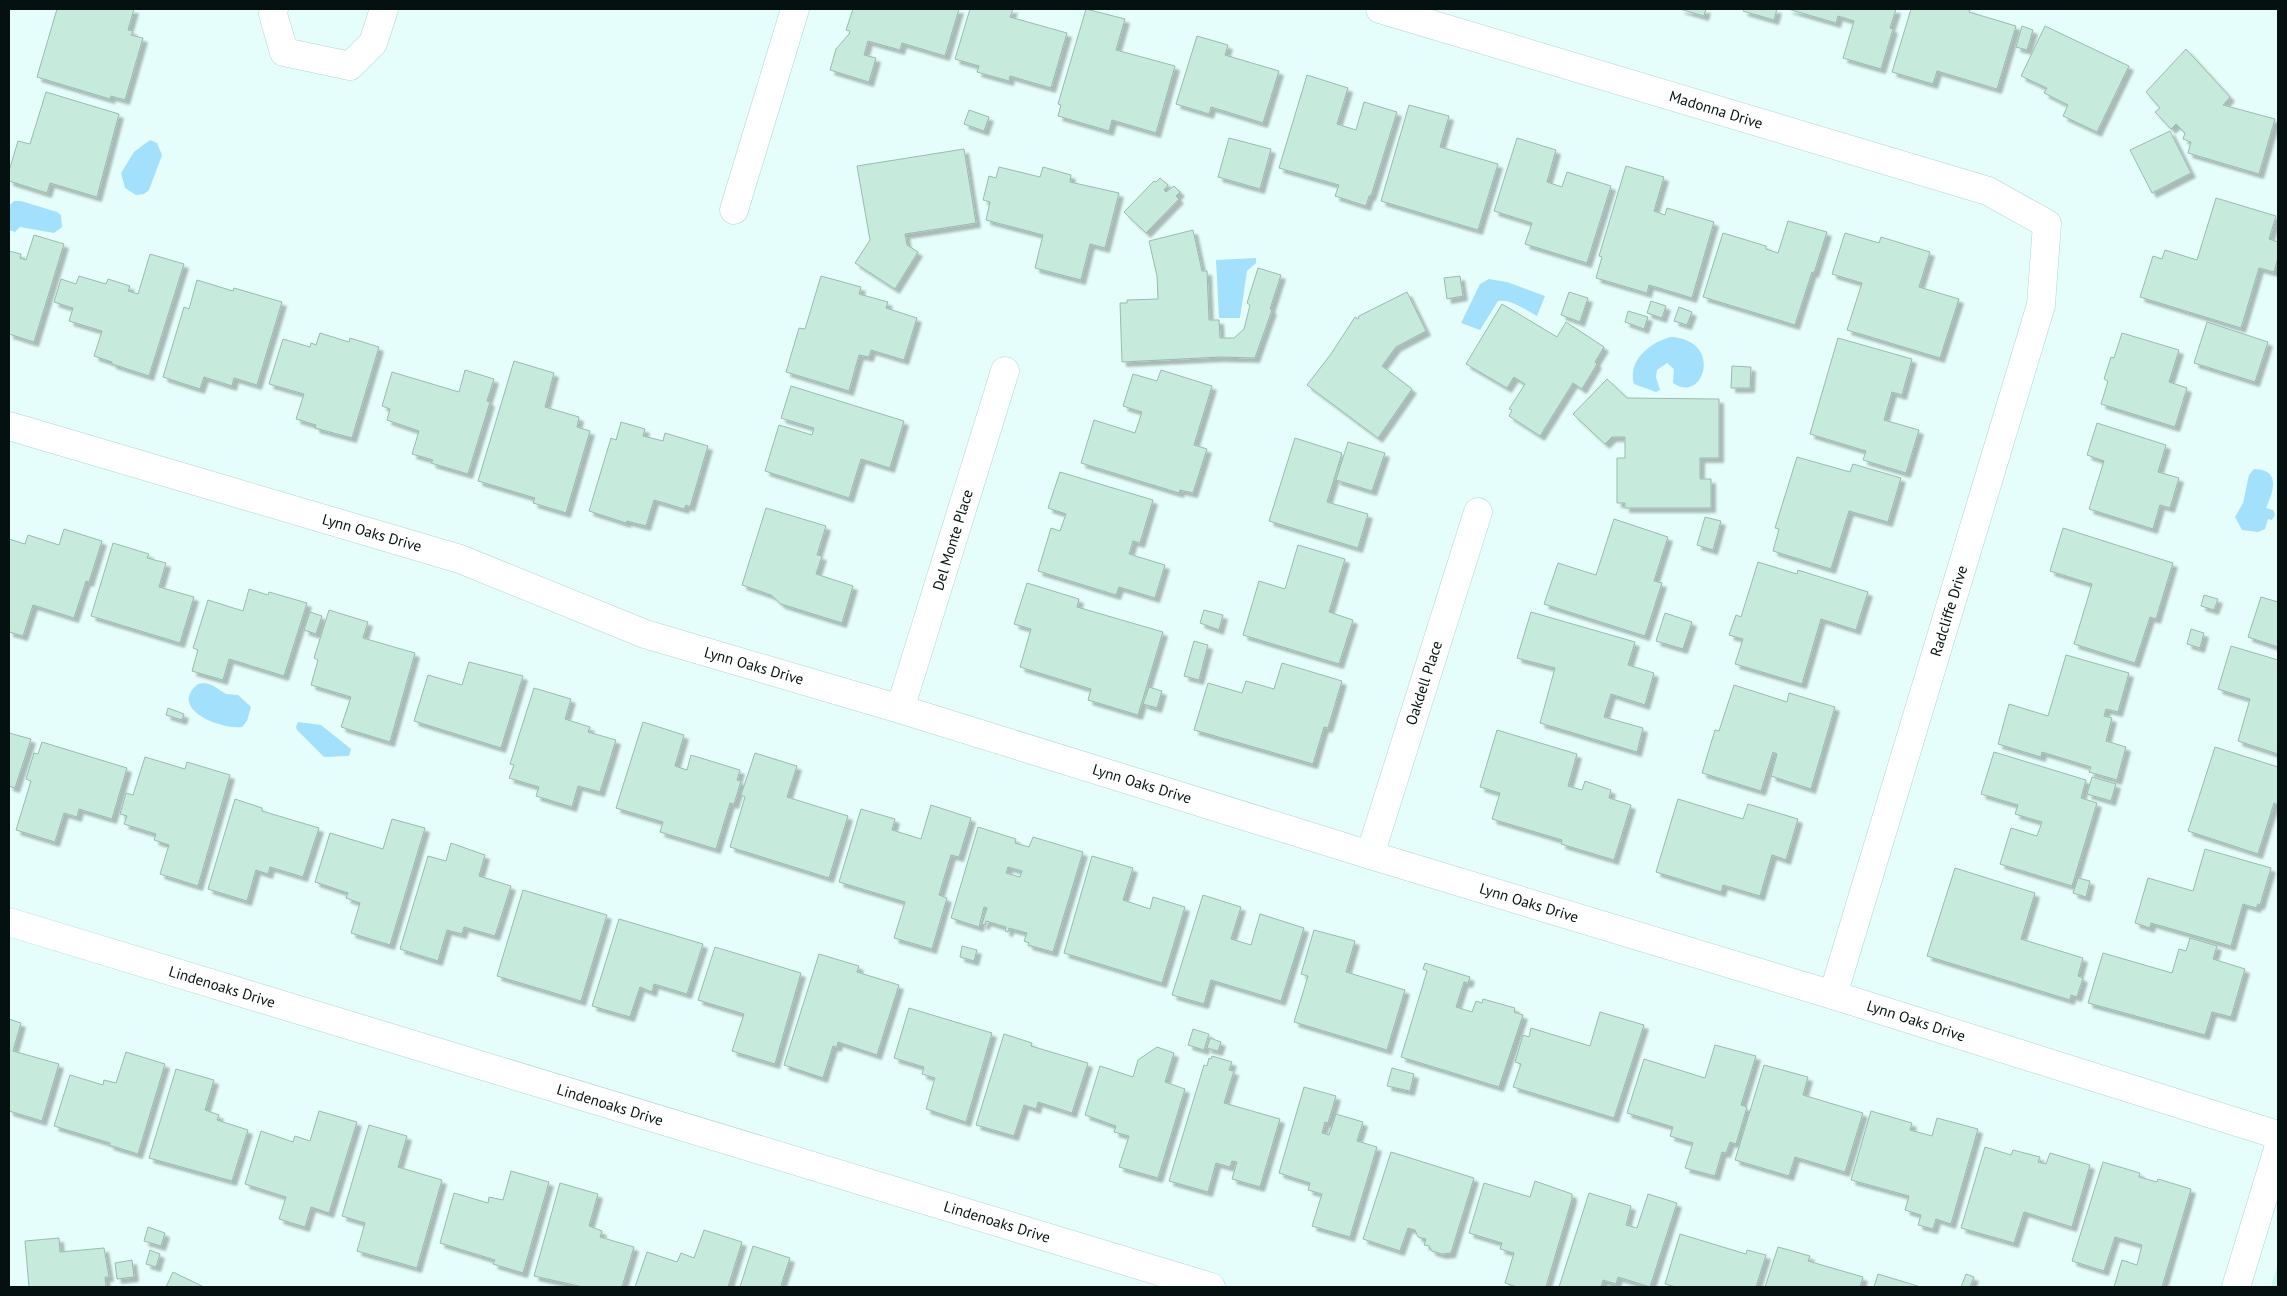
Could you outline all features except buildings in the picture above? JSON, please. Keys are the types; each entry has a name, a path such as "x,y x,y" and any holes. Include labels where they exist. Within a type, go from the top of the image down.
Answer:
{"street":[{"path":"274,9 273,14 284,52 350,66 374,43 384,9"},
{"path":"734,210 795,9"},
{"name":"Madonna Drive","path":"1380,9 1988,191 2047,224"},
{"name":"Radcliffe Drive","path":"1833,994 2041,305 2047,224"},
{"name":"Del Monte Place","path":"900,709 1005,371"},
{"name":"Lynn Oaks Drive","path":"9,426 460,559 645,634 900,709 1370,855 1833,994 2278,1134"},
{"name":"Oakdell Place","path":"1370,855 1478,512"},
{"name":"Lindenoaks Drive","path":"9,922 1211,1287"},
{"path":"2236,1287 2278,1149"}],"shaded area":[{"path":"150,140 157,143 162,155 149,190 144,194 136,195 125,188 121,173 134,152"},
{"path":"14,201 21,201 57,212 61,215 62,227 54,233 20,227 15,232 9,230 9,206"},
{"path":"1256,258 1256,263 1247,271 1240,318 1219,318 1216,260"},
{"path":"1489,279 1507,282 1545,296 1537,316 1513,303 1498,301 1480,330 1461,323 1480,284"},
{"path":"1671,337 1688,341 1698,349 1703,359 1704,369 1700,379 1693,386 1684,387 1673,383 1674,369 1667,363 1657,370 1656,377 1660,390 1656,392 1634,384 1634,367 1642,353 1663,339"},
{"path":"2254,469 2263,470 2268,473 2272,477 2273,482 2273,488 2266,508 2273,510 2275,515 2272,520 2268,519 2265,529 2258,532 2242,530 2235,517 2243,503 2249,475"},
{"path":"205,683 226,694 238,695 251,707 247,721 242,727 222,725 211,721 193,709 189,702 190,693 198,684"},
{"path":"298,722 321,725 351,749 349,756 324,757 297,730"},
{"path":"2278,1262 2278,1287 2271,1287"}]}
